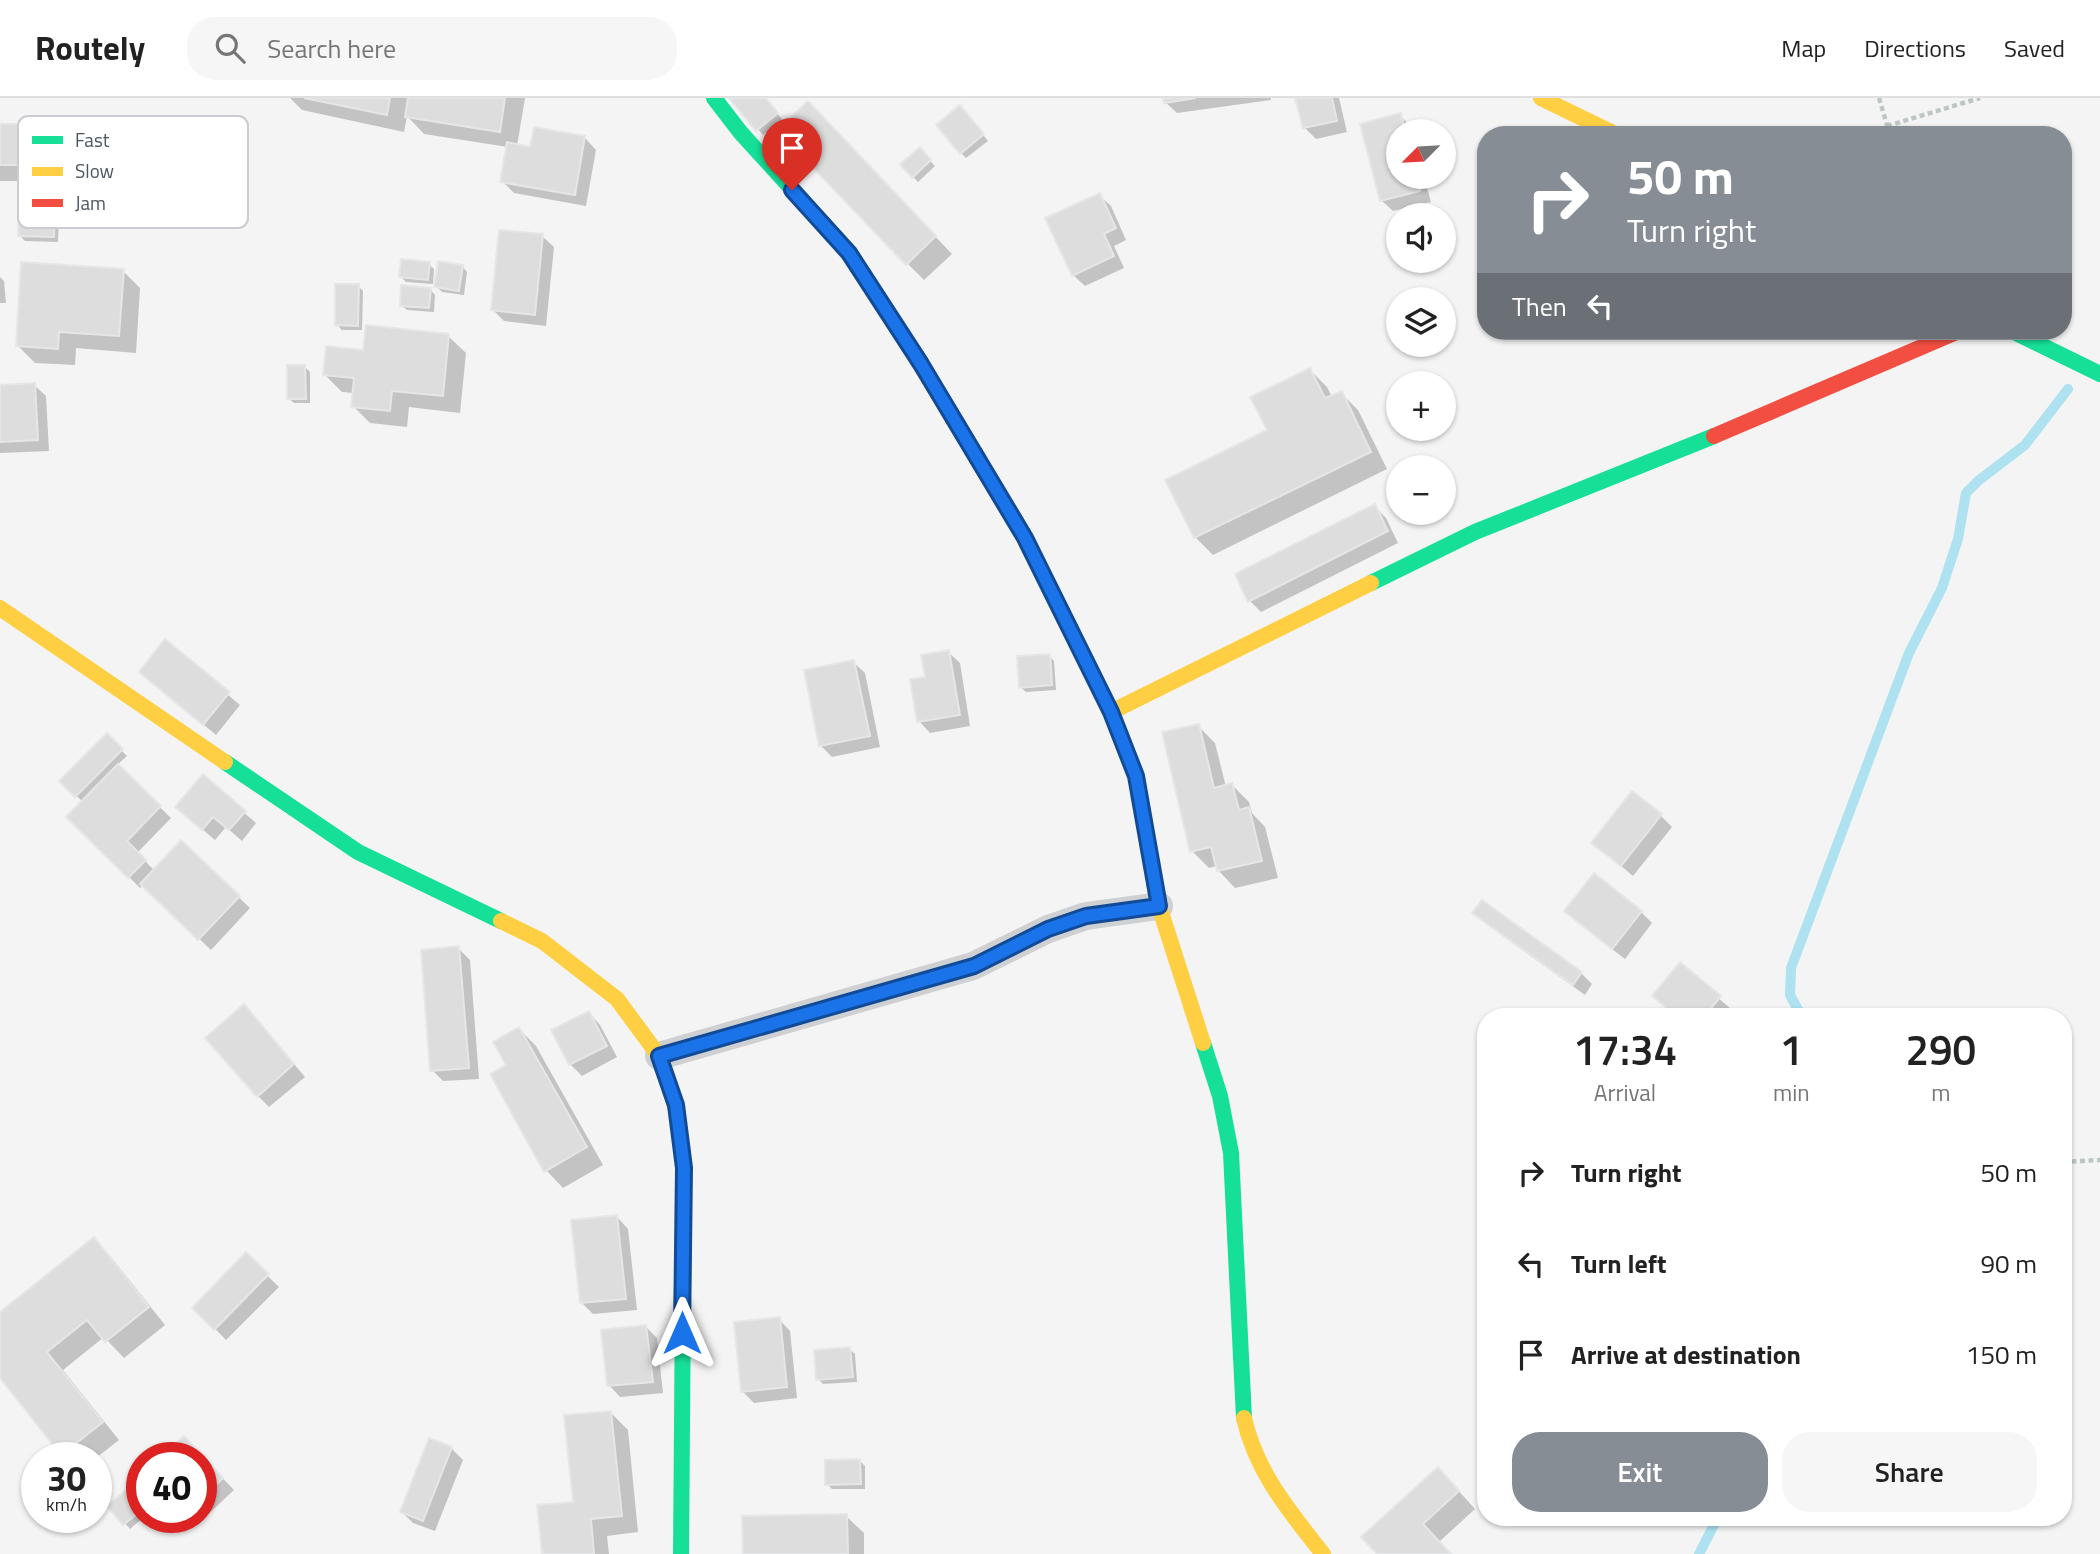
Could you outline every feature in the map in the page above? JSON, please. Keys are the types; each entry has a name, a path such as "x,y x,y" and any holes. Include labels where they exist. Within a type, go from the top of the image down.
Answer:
{"street":[{"path":"714,98 741,133 849,253 871,286 1025,538 1111,712 1136,776 1159,906 1220,1096 1231,1153 1243,1415 1247,1439 1274,1490 1324,1554"},
{"path":"1541,98 1599,126"},
{"path":"1111,712 1475,532 1778,410 1938,340"},
{"path":"2030,340 2100,374"},
{"path":"0,608 358,852 542,942 617,999 659,1056 676,1105 684,1168 681,1554"},
{"path":"659,1056 974,966 1048,929 1086,916 1159,906"}],"path":[{"path":"1880,98 1887,125 1980,98"},
{"path":"2072,1162 2100,1160"}],"building":[{"path":"304,98 390,98 387,115"},
{"path":"408,98 505,98 500,132 405,117"},
{"path":"729,98 766,98 778,113 756,131"},
{"path":"1163,98 1196,98 1164,103"},
{"path":"1295,98 1332,98 1337,121 1303,128"},
{"path":"808,101 936,236 906,265 777,130"},
{"path":"960,105 984,134 960,154 936,125"},
{"path":"1401,113 1402,119 1386,119 1386,189 1420,191 1380,201 1360,124"},
{"path":"0,124 18,124 18,165 0,165"},
{"path":"534,127 585,136 575,195 500,182 507,142 530,147"},
{"path":"920,147 931,160 912,178 900,164"},
{"path":"1100,193 1116,228 1104,234 1114,256 1072,276 1045,218"},
{"path":"18,228 54,228 54,237 18,236"},
{"path":"499,230 543,234 535,315 491,310"},
{"path":"401,259 430,262 428,280 399,277"},
{"path":"438,261 463,265 459,291 434,287"},
{"path":"21,262 124,269 119,336 59,332 58,349 16,346"},
{"path":"335,284 359,284 358,326 335,325"},
{"path":"401,285 431,288 429,308 400,306"},
{"path":"366,325 449,334 443,396 392,391 390,411 351,407 354,378 323,375 326,346 363,350"},
{"path":"287,365 305,365 306,399 287,399"},
{"path":"1310,368 1325,398 1342,391 1371,452 1194,538 1165,480 1267,430 1250,397"},
{"path":"35,383 38,440 0,442 0,385"},
{"path":"1375,504 1388,531 1248,602 1235,574"},
{"path":"165,639 230,692 203,725 139,672"},
{"path":"949,650 960,715 917,722 910,679 925,677 921,655"},
{"path":"1050,654 1052,685 1019,688 1017,656"},
{"path":"854,660 870,736 819,746 804,670"},
{"path":"1199,724 1214,788 1232,783 1239,810 1249,807 1262,861 1217,871 1211,847 1190,852 1162,732"},
{"path":"107,733 123,749 75,797 59,781"},
{"path":"118,764 161,806 127,841 146,860 128,878 66,817"},
{"path":"203,774 246,811 229,830 213,817 202,830 175,807"},
{"path":"1632,791 1662,814 1621,866 1591,843"},
{"path":"181,840 240,896 198,940 140,884"},
{"path":"1594,873 1642,911 1612,949 1564,911"},
{"path":"1482,900 1582,972 1573,985 1472,913"},
{"path":"459,946 469,1068 430,1071 421,950"},
{"path":"1680,962 1721,996 1711,1008 1666,1008 1652,996"},
{"path":"244,1004 294,1064 257,1097 205,1038"},
{"path":"589,1011 607,1046 569,1065 551,1030"},
{"path":"519,1027 587,1147 544,1172 490,1074 506,1065 493,1042"},
{"path":"617,1215 626,1299 580,1303 571,1220"},
{"path":"94,1237 149,1307 105,1342 87,1320 47,1352 103,1422 78,1442 51,1442 0,1378 0,1312"},
{"path":"246,1252 269,1274 214,1330 192,1308"},
{"path":"780,1317 787,1387 741,1392 734,1322"},
{"path":"646,1325 653,1382 607,1386 601,1330"},
{"path":"850,1347 853,1377 816,1380 814,1350"},
{"path":"611,1411 622,1516 591,1519 594,1554 542,1554 537,1505 573,1502 564,1415"},
{"path":"184,1436 190,1442 178,1442"},
{"path":"429,1438 452,1447 423,1521 400,1512"},
{"path":"860,1459 861,1484 825,1485 825,1460"},
{"path":"1438,1467 1459,1491 1423,1524 1451,1554 1377,1554 1361,1537"},
{"path":"217,1472 223,1478 217,1484"},
{"path":"126,1490 126,1523 123,1525 112,1512 112,1502"},
{"path":"847,1514 848,1554 743,1554 742,1516"}],"waterway":[{"path":"1797,1008 1790,995 1791,968 1909,653 1942,588 1958,539 1966,493 2025,445 2068,389"},
{"path":"1699,1554 1713,1526"}],"traffic: fast":[{"path":"714,98 741,133 850,253 902,334"},
{"path":"2030,340 2100,374"},
{"path":"1371,583 1475,532 1714,436"},
{"path":"225,762 358,852 501,921"},
{"path":"1203,1043 1220,1096 1231,1153 1244,1418"},
{"path":"677,1112 684,1168 681,1554"}],"traffic: slow":[{"path":"1541,98 1599,126"},
{"path":"1111,712 1371,583"},
{"path":"0,608 225,762"},
{"path":"1088,666 1111,712 1136,776 1159,906 1203,1043"},
{"path":"501,921 542,941 617,999 659,1056 677,1112"},
{"path":"1244,1418 1249,1438 1266,1474 1323,1554"}],"traffic: jam":[{"path":"902,334 1025,538 1088,666"},
{"path":"1714,436 1938,340"}],"route":[{"path":"682,1333 684,1168 676,1105 659,1056 974,966 1048,929 1086,916 1159,906 1136,776 1111,712 1025,538 921,364 849,253 792,190"}]}
